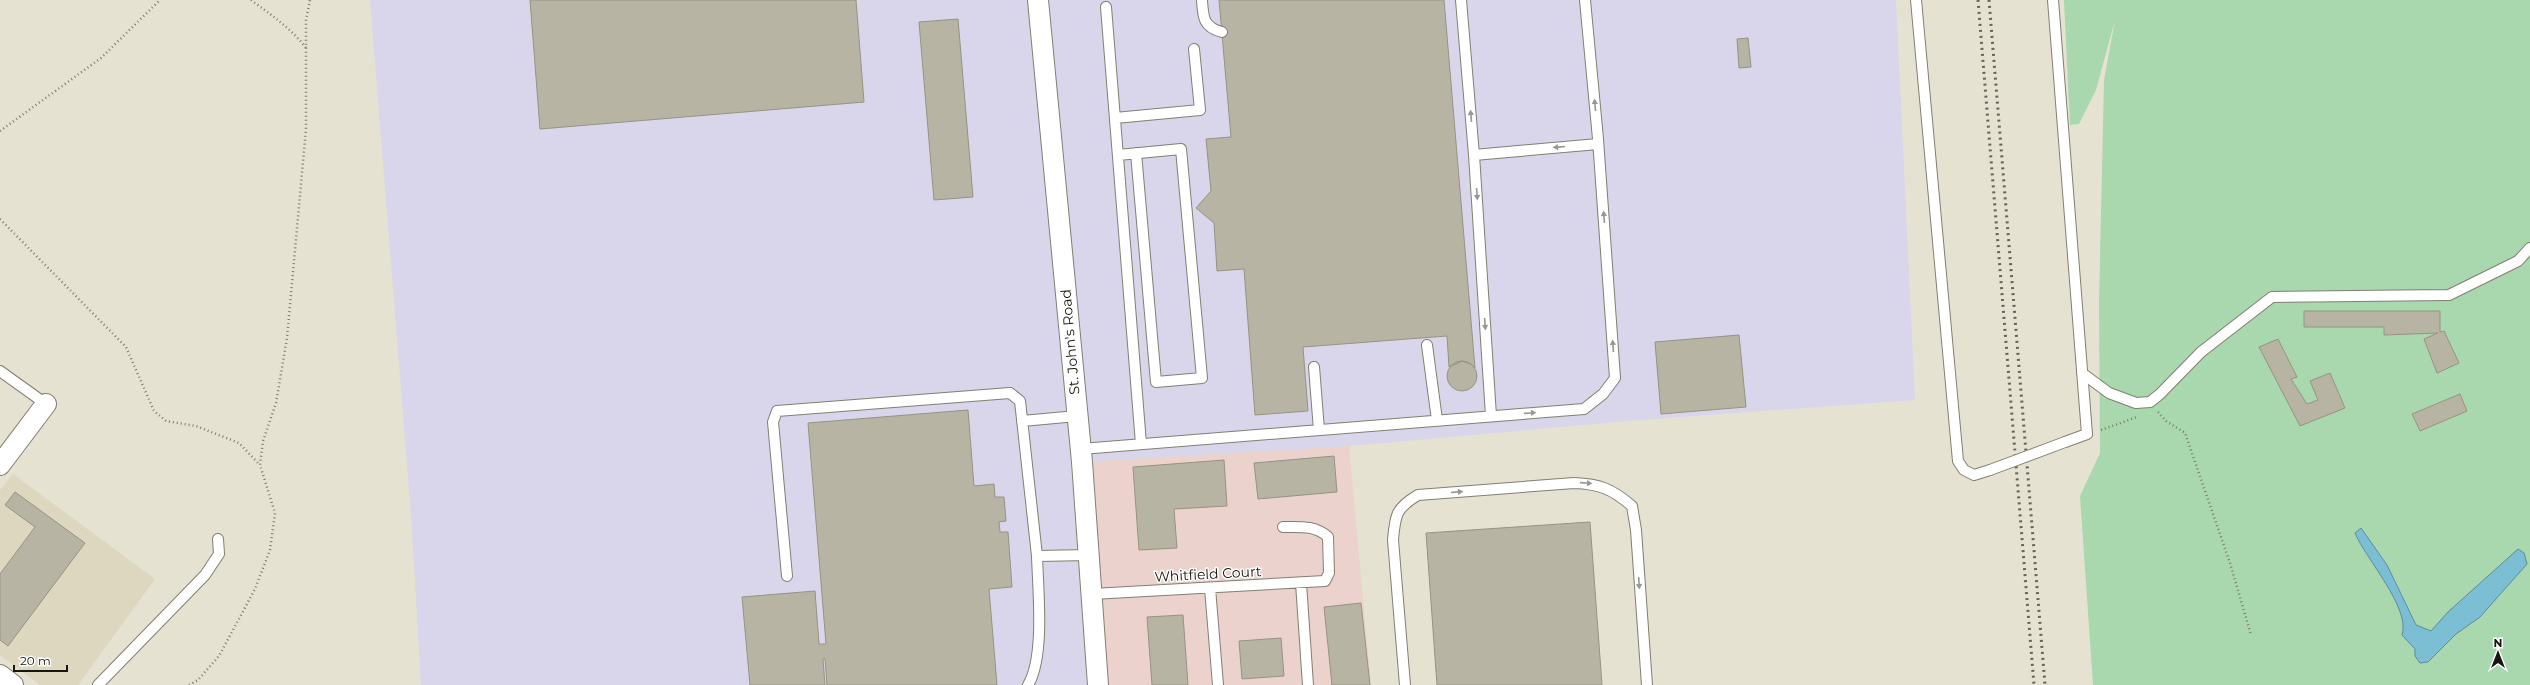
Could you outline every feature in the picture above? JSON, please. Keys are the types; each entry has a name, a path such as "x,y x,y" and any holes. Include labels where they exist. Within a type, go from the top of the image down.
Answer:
{"street":[{"name":"St. John's Road","path":"1038,0 1080,449 1098,685"},
{"path":"0,465 46,404"},
{"path":"0,675 13,685"}],"lane":[{"path":"1202,0 1204,21 1212,30 1222,32"},
{"path":"1461,0 1474,155 1492,416"},
{"path":"1080,449 1584,409 1603,394 1616,378 1598,144 1584,0"},
{"path":"1916,0 1958,462 1964,470 1974,475 2087,434 2053,0"},
{"path":"1106,7 1141,444"},
{"path":"1115,118 1200,110 1194,49"},
{"path":"1474,155 1598,144"},
{"path":"1118,155 1181,149 1202,378 1156,382 1136,153"},
{"path":"2082,373 2109,393 2136,403 2150,402 2160,394 2201,352 2272,297 2449,295 2518,261 2530,248"},
{"path":"1427,345 1436,420"},
{"path":"1314,367 1319,430"},
{"path":"0,371 46,404"},
{"path":"787,576 773,422 776,411 1010,393 1020,401 1037,556 1038,656 1033,676 1028,685"},
{"path":"1022,421 1077,416"},
{"path":"1405,685 1393,540 1395,518 1403,504 1418,495 1574,483 1597,484 1617,494 1632,506 1636,530 1648,685"},
{"name":"Whitfield Court","path":"1092,594 1325,581 1328,573 1328,537 1321,530 1305,527 1283,527"},
{"path":"98,685 205,575 219,554 218,539"},
{"path":"1037,556 1089,555"},
{"path":"1301,583 1308,685"},
{"path":"1210,588 1218,685"}],"path":[{"path":"0,131 101,58 160,0"},
{"path":"251,0 282,23 297,37 306,49"},
{"path":"189,685 198,680 219,656 255,590 270,550 275,513 260,465 263,441 276,403 287,338 306,130 306,20 310,0"},
{"path":"0,219 126,347 154,411 166,421 196,426 239,443 260,465"},
{"path":"2087,434 2136,420 2150,402 2166,421 2185,433 2230,563 2251,635"}],"shaded area":[{"path":"370,0 1896,0 1915,400 1640,420 1349,446 1082,462 1098,685 421,685 411,515"},
{"path":"1349,446 1371,685 1098,685 1082,462"},
{"path":"13,474 155,579 78,685 40,685 0,655 0,490"}],"green space":[{"path":"2064,0 2530,0 2530,685 2093,685 2080,496 2100,453 2099,304 2104,80 2115,20 2096,90 2079,124 2070,125"}],"water":[{"path":"2361,528 2387,565 2416,625 2431,631 2448,612 2518,549 2524,553 2527,564 2480,617 2456,634 2428,662 2420,663 2415,656 2415,649 2402,635 2403,624 2400,611 2394,597 2355,533"}],"building":[{"path":"530,0 856,0 864,102 540,129"},
{"path":"1219,0 1444,0 1475,368 1471,364 1462,361 1449,367 1447,336 1303,347 1308,411 1255,415 1244,269 1217,271 1214,223 1196,208 1211,191 1206,139 1231,137"},
{"path":"958,19 973,197 934,200 919,22"},
{"path":"1748,38 1751,67 1739,68 1737,39"},
{"path":"2304,311 2440,311 2440,332 2444,331 2459,363 2437,373 2424,339 2438,333 2384,335 2384,327 2304,327"},
{"path":"1739,335 1746,407 1661,414 1655,342"},
{"path":"2278,339 2297,377 2291,379 2307,404 2318,400 2310,381 2330,373 2345,408 2300,426 2259,347"},
{"path":"1462,361 1473,365 1477,376 1473,387 1462,391 1451,387 1447,376 1451,365"},
{"path":"2460,394 2467,411 2420,431 2412,414"},
{"path":"968,410 974,486 994,484 995,497 1004,497 1006,521 999,522 1000,532 1008,532 1012,587 989,589 997,685 827,685 825,659 823,659 825,685 750,685 742,597 815,591 819,644 826,644 808,423"},
{"path":"1334,456 1337,492 1258,499 1254,463"},
{"path":"1224,460 1227,506 1174,509 1177,548 1139,550 1133,467"},
{"path":"15,492 85,543 8,646 0,640 0,574 35,527 5,505"},
{"path":"1590,522 1602,685 1437,685 1426,533"},
{"path":"1361,603 1370,685 1332,685 1324,607"},
{"path":"1183,615 1188,685 1152,685 1147,617"},
{"path":"1281,638 1284,676 1242,679 1239,641"}],"railway":[{"path":"1978,0 2034,685"},
{"path":"1989,0 2045,685"}]}
